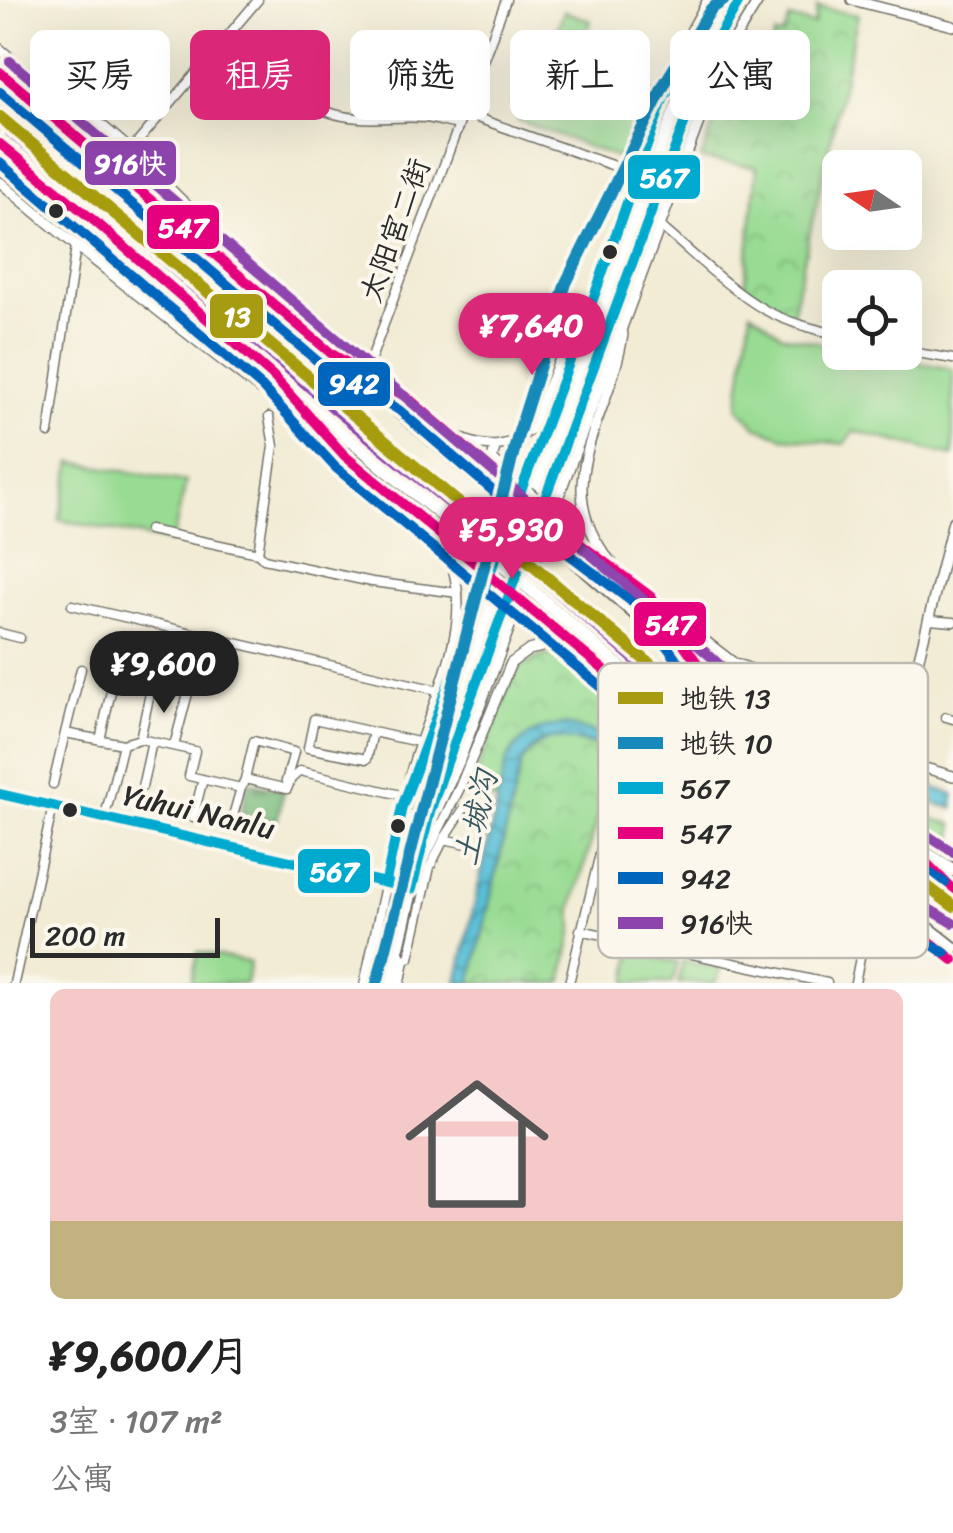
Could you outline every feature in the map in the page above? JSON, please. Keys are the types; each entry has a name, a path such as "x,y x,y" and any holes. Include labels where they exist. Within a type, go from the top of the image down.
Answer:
{"highway":[{"path":"0,72 695,663"},
{"path":"0,144 482,558 535,593 614,663"},
{"path":"650,596 697,663"},
{"path":"928,854 953,870"},
{"path":"928,864 953,890"},
{"path":"947,939 953,948"}],"main road":[{"path":"708,30 723,0"},
{"path":"723,30 740,0"},
{"path":"665,95 670,89"},
{"path":"390,983 404,956 422,838 446,764 672,120"},
{"path":"376,983 391,882 686,120"},
{"path":"414,818 423,757"}],"street":[{"path":"235,30 258,0"},
{"name":"太阳宫二街","path":"490,43 506,0"},
{"path":"422,838 460,760 595,294 684,42 708,0"},
{"path":"740,30 759,0"},
{"path":"852,0 953,26"},
{"path":"0,49 70,98 132,150 230,248 450,434 733,663"},
{"path":"132,150 190,82"},
{"path":"650,90 665,95"},
{"path":"330,112 360,119 427,118 458,126"},
{"name":"太阳宫二街","path":"370,364 461,120"},
{"path":"481,120 637,174"},
{"path":"403,801 625,316 700,120"},
{"path":"0,182 430,523 482,558 541,632 538,647"},
{"path":"652,214 660,226 746,298 798,325 822,331"},
{"path":"49,433 76,246"},
{"path":"450,434 481,447 496,448 521,438 531,428 569,337 595,294"},
{"path":"562,524 578,518 580,479 620,357 625,316"},
{"path":"332,354 408,398"},
{"path":"922,354 953,359"},
{"path":"273,376 345,456"},
{"path":"258,553 274,446 269,416"},
{"path":"496,448 492,459 511,483"},
{"path":"580,501 599,547 624,576"},
{"path":"918,663 953,521"},
{"path":"364,983 391,882 403,801 418,742 457,636 458,592 452,563 430,523"},
{"path":"149,530 258,553 264,560 372,582 458,592"},
{"path":"458,592 465,578 475,577 598,666"},
{"path":"72,606 437,690"},
{"path":"929,620 953,622"},
{"path":"0,633 20,638"},
{"path":"413,882 460,787 504,673 519,655 538,647 564,646 586,656"},
{"path":"53,784 80,669"},
{"path":"100,740 114,678"},
{"path":"140,739 152,684"},
{"path":"174,746 188,692"},
{"path":"304,762 314,719 418,742"},
{"path":"308,748 367,759 373,732"},
{"path":"65,733 124,744 140,739 195,751 189,776 202,780 287,789 290,779 300,771 403,801"},
{"path":"230,826 254,741 294,752 284,788"},
{"path":"142,787 152,742"},
{"path":"105,816 124,744"},
{"path":"460,760 460,787"},
{"path":"928,769 953,776"},
{"path":"194,818 202,780"},
{"name":"Yuhui Nanlu","path":"0,794 391,882 413,882"},
{"path":"14,983 53,806"},
{"path":"400,983 430,867 464,806 475,808"},
{"path":"444,839 468,844"},
{"path":"568,983 598,858"},
{"path":"580,930 598,934"},
{"path":"928,940 953,960"},
{"path":"710,958 827,983"},
{"path":"855,983 859,958"}],"green space":[{"path":"817,7 858,15 828,150 822,150 822,178 791,319 745,285 757,167 701,159 715,120 810,120 810,30 785,30 790,18 814,25"},
{"path":"564,11 591,21 588,30 557,30"},
{"path":"518,120 648,120 639,148 617,158"},
{"path":"751,311 782,335 822,343 822,370 922,370 922,363 953,369 953,456 854,431 845,444 783,437 756,427 738,407"},
{"path":"72,462 186,482 172,542 59,520"},
{"path":"543,655 562,658 598,675 598,818 572,908 573,929 562,983 467,983 506,802 468,795 511,680 520,667"},
{"path":"249,782 284,790 277,821 241,813"},
{"path":"928,818 953,824 953,859 928,840"},
{"path":"198,952 250,962 246,983 191,983"},
{"path":"631,958 678,963 672,983 627,983"},
{"path":"683,961 721,969 715,983 678,983"}],"water":[{"path":"566,725 598,733 598,746 550,739 533,749 521,764 471,983 457,983 506,762 523,740 538,731"},
{"path":"928,786 953,794 953,808 928,802"}],"metro line":[{"name":"10","path":"377,983 518,435 566,283 665,83 711,9 724,0"},
{"name":"13","path":"0,117 649,663"},
{"name":"13","path":"928,887 953,906"}],"transit line":[{"name":"567","path":"0,794 412,889 430,812 446,765 695,94 718,38 740,0"},
{"name":"916快","path":"10,61 718,663"},
{"name":"547","path":"0,72 332,354 408,398 560,529 650,596 697,663"},
{"name":"567","path":"386,881 402,807 670,89"},
{"name":"942","path":"0,92 322,365 399,410 550,540 639,607 679,663"},
{"name":"916快","path":"9,132 638,663"},
{"name":"547","path":"0,144 273,376 345,456 598,665"},
{"name":"942","path":"0,163 262,387 335,467 598,684"},
{"name":"916快","path":"928,836 953,852"},
{"name":"547","path":"928,864 953,890"},
{"name":"942","path":"928,872 945,883"},
{"name":"916快","path":"928,908 953,923"},
{"name":"547","path":"928,940 953,960"},
{"name":"942","path":"928,942 945,953"}],"water label":[{"name":"土城沟","path":"476,818"}]}
